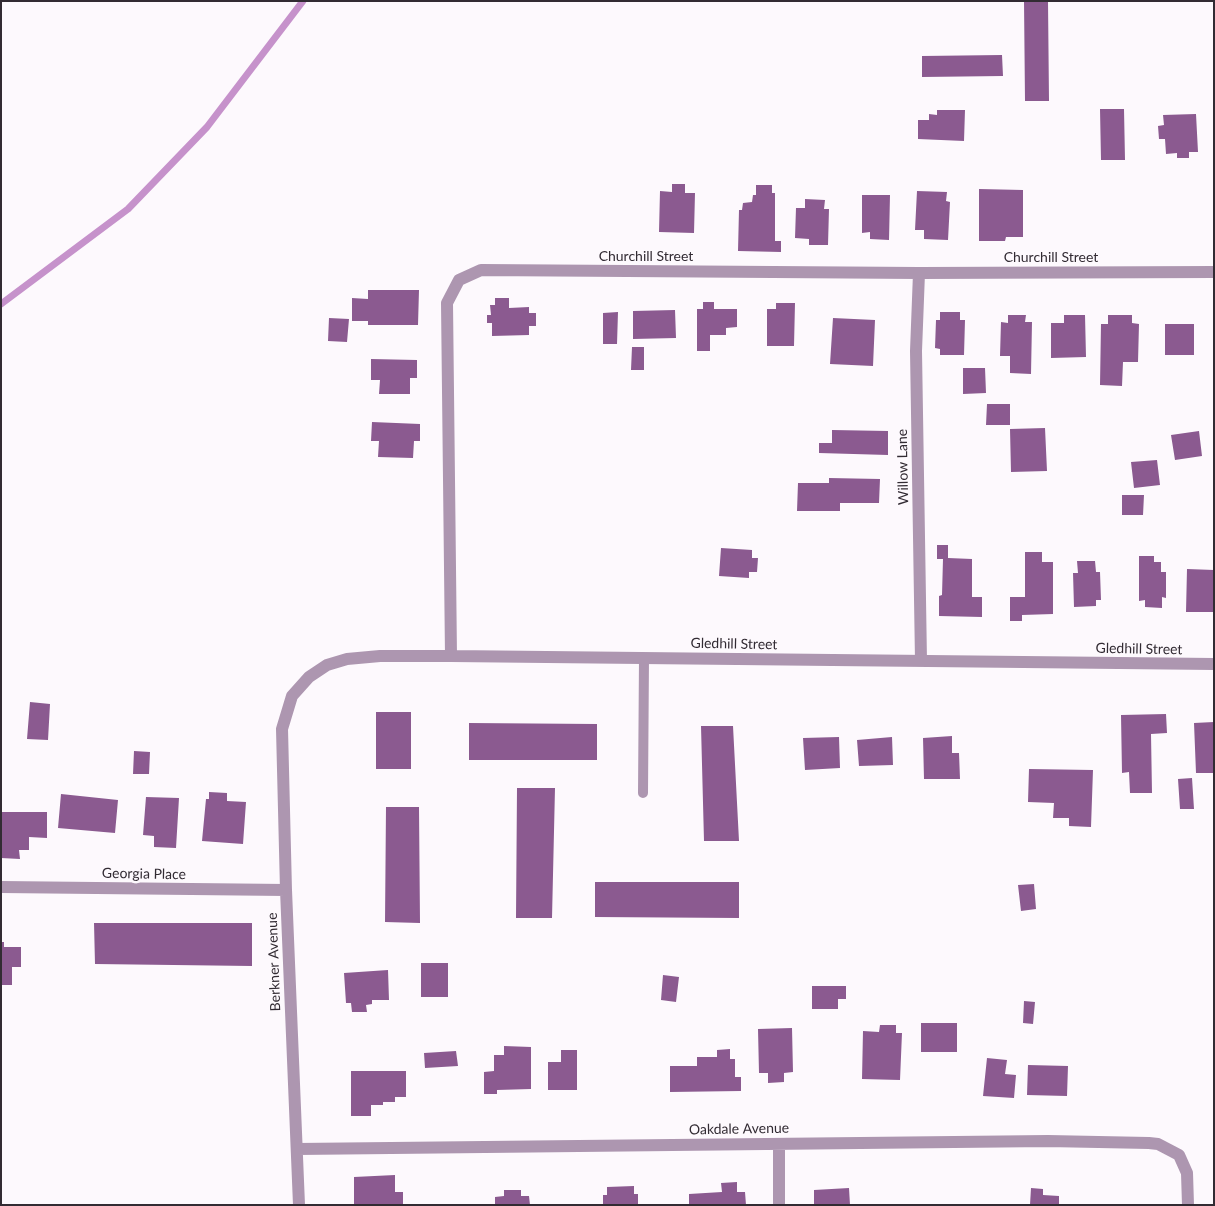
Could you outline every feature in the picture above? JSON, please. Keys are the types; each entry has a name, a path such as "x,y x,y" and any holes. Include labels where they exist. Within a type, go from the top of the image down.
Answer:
{"street":[{"name":"Churchill Street","path":"452,656 447,303 459,280 481,270 919,273 1214,272"},
{"name":"Willow Lane","path":"919,273 916,351 921,661"},
{"name":"Gledhill Street","path":"285,719 292,696 310,678 327,665 348,659 380,656 1214,664"},
{"name":"Berkner Avenue","path":"285,719 282,730 286,890 299,1205"},
{"name":"Georgia Place","path":"1,887 286,890"},
{"name":"Oakdale Avenue","path":"297,1149 1038,1141 1149,1142 1158,1144 1179,1155 1187,1173 1188,1205"},
{"path":"779,1144 779,1205"}],"lane":[{"path":"643,792 644,658"}],"building":[{"path":"1024,1 1048,1 1049,101 1025,101"},
{"path":"1002,55 1003,76 922,77 922,56"},
{"path":"1100,109 1124,109 1125,160 1101,160"},
{"path":"937,110 965,110 964,141 918,139 918,120 929,120 929,114 937,115"},
{"path":"1196,114 1198,152 1189,152 1189,158 1177,158 1177,153 1166,154 1165,139 1159,139 1158,126 1164,125 1163,115"},
{"path":"672,184 685,184 685,193 695,193 694,233 659,232 660,191 672,192"},
{"path":"756,185 772,185 772,193 775,193 775,241 781,241 781,252 738,251 739,210 742,210 743,203 752,202 753,195 756,195"},
{"path":"979,189 1023,190 1023,237 1006,237 1005,241 979,241"},
{"path":"917,191 947,192 946,201 950,202 948,240 924,239 924,230 915,230"},
{"path":"862,195 890,195 889,240 870,239 870,232 862,233"},
{"path":"805,199 825,200 824,209 829,209 828,245 809,245 809,239 795,238 796,208 805,208"},
{"path":"368,290 419,290 418,325 368,325 368,321 352,321 352,298 368,299"},
{"path":"495,298 509,298 509,308 529,307 529,313 536,313 536,326 529,326 529,335 492,336 492,323 487,323 487,315 491,315 490,305 495,305"},
{"path":"703,302 714,302 714,309 737,309 737,327 726,328 726,335 710,335 710,351 697,351 697,309 703,309"},
{"path":"776,303 795,303 794,346 767,346 767,309 776,309"},
{"path":"675,310 676,338 633,339 633,311"},
{"path":"618,312 617,344 603,344 603,313"},
{"path":"940,312 960,312 960,320 965,320 964,355 940,355 940,349 935,348 936,320 940,320"},
{"path":"1008,315 1026,315 1025,322 1032,322 1031,374 1010,373 1010,356 1000,356 1001,322 1008,323"},
{"path":"1064,315 1085,315 1086,357 1051,358 1051,323 1064,323"},
{"path":"1108,315 1132,315 1132,323 1139,324 1138,362 1123,362 1122,386 1100,385 1101,324 1108,324"},
{"path":"329,318 349,319 347,342 328,341"},
{"path":"833,318 875,320 873,366 830,364"},
{"path":"1165,324 1194,324 1194,355 1165,355"},
{"path":"632,347 644,347 644,370 631,370"},
{"path":"371,359 417,360 417,378 410,378 410,394 379,394 380,380 371,380"},
{"path":"963,368 985,368 986,393 963,394"},
{"path":"987,404 1010,404 1010,425 986,425"},
{"path":"372,422 420,424 420,441 414,441 413,458 378,457 379,441 371,441"},
{"path":"1045,428 1047,471 1011,472 1010,429"},
{"path":"832,430 888,431 888,455 819,453 819,443 832,443"},
{"path":"1199,431 1202,456 1175,460 1171,435"},
{"path":"1157,460 1160,485 1134,488 1131,462"},
{"path":"829,478 880,479 879,503 840,503 840,511 797,511 798,483 829,483"},
{"path":"1122,495 1144,495 1143,515 1122,515"},
{"path":"937,545 948,545 948,558 972,559 972,597 982,597 982,617 939,616 939,596 942,595 943,559 937,559"},
{"path":"721,548 752,550 752,558 758,558 757,572 749,572 749,578 719,576"},
{"path":"1025,552 1042,552 1042,562 1053,562 1053,614 1022,615 1022,621 1010,621 1010,597 1025,597"},
{"path":"1139,556 1154,556 1154,562 1161,562 1161,572 1166,572 1166,598 1162,597 1162,608 1145,607 1145,600 1139,601"},
{"path":"1077,561 1095,561 1096,572 1100,572 1101,600 1096,600 1096,606 1074,607 1073,573 1078,573"},
{"path":"1187,569 1214,570 1214,612 1186,612"},
{"path":"30,702 50,704 48,740 27,739"},
{"path":"376,712 411,712 411,769 376,769"},
{"path":"1166,714 1167,733 1151,734 1152,793 1130,793 1129,772 1122,773 1121,715"},
{"path":"1214,722 1214,773 1196,773 1194,723"},
{"path":"469,723 597,724 597,760 469,760"},
{"path":"701,726 733,726 739,841 704,841"},
{"path":"952,736 952,753 959,753 960,779 924,779 923,738"},
{"path":"839,737 840,768 805,770 803,738"},
{"path":"892,737 893,765 859,766 857,740"},
{"path":"134,751 150,752 149,774 133,774"},
{"path":"1029,769 1093,770 1091,827 1069,826 1069,818 1053,818 1054,803 1028,802"},
{"path":"1192,778 1194,809 1180,809 1178,779"},
{"path":"517,788 555,788 552,918 516,918"},
{"path":"209,792 227,793 227,801 246,802 243,844 202,841 206,799 209,799"},
{"path":"61,794 118,800 115,833 58,828"},
{"path":"146,797 179,798 176,848 154,847 154,836 143,835"},
{"path":"386,807 419,807 420,923 385,922"},
{"path":"1,812 47,812 47,838 29,837 29,850 19,850 20,859 1,858"},
{"path":"595,882 739,882 739,918 595,917"},
{"path":"1034,884 1036,909 1021,911 1018,885"},
{"path":"94,923 252,923 252,966 95,964"},
{"path":"1,942 4,942 4,947 21,947 21,967 12,967 12,985 1,985"},
{"path":"421,963 448,963 448,997 421,997"},
{"path":"388,970 389,1000 372,1000 372,1004 366,1005 367,1012 352,1012 351,1003 346,1003 344,973"},
{"path":"663,975 679,977 676,1002 661,1000"},
{"path":"812,986 846,986 846,999 838,999 838,1009 812,1009"},
{"path":"1024,1001 1035,1002 1033,1024 1023,1023"},
{"path":"921,1023 957,1023 957,1052 921,1052"},
{"path":"880,1025 896,1025 896,1033 902,1033 900,1080 862,1079 863,1031 879,1032"},
{"path":"792,1028 793,1072 784,1073 784,1082 768,1083 768,1073 759,1073 758,1029"},
{"path":"504,1046 531,1047 531,1089 497,1090 497,1094 484,1094 484,1072 494,1071 494,1055 504,1055"},
{"path":"730,1049 730,1059 735,1059 735,1077 741,1077 741,1091 670,1092 670,1066 697,1066 697,1057 717,1057 717,1050"},
{"path":"561,1050 577,1050 577,1090 548,1090 548,1062 561,1062"},
{"path":"456,1051 458,1066 425,1068 424,1053"},
{"path":"987,1058 1007,1060 1005,1074 1016,1075 1014,1098 983,1096"},
{"path":"1028,1065 1068,1066 1067,1096 1027,1095"},
{"path":"351,1071 406,1071 406,1097 395,1097 395,1102 383,1102 383,1105 371,1105 371,1116 351,1116"},
{"path":"395,1175 395,1192 403,1192 403,1205 354,1205 354,1177"},
{"path":"737,1182 737,1192 745,1192 746,1205 689,1205 689,1194 722,1192 721,1183"},
{"path":"634,1186 634,1194 638,1194 638,1205 603,1205 603,1195 607,1195 607,1187"},
{"path":"849,1188 850,1205 814,1205 814,1190"},
{"path":"1031,1188 1043,1189 1043,1195 1059,1196 1059,1205 1030,1205"},
{"path":"504,1190 521,1190 521,1196 529,1196 530,1205 495,1205 495,1197 504,1196"}],"waterway":[{"path":"1,304 128,209 207,127 303,1"}]}
